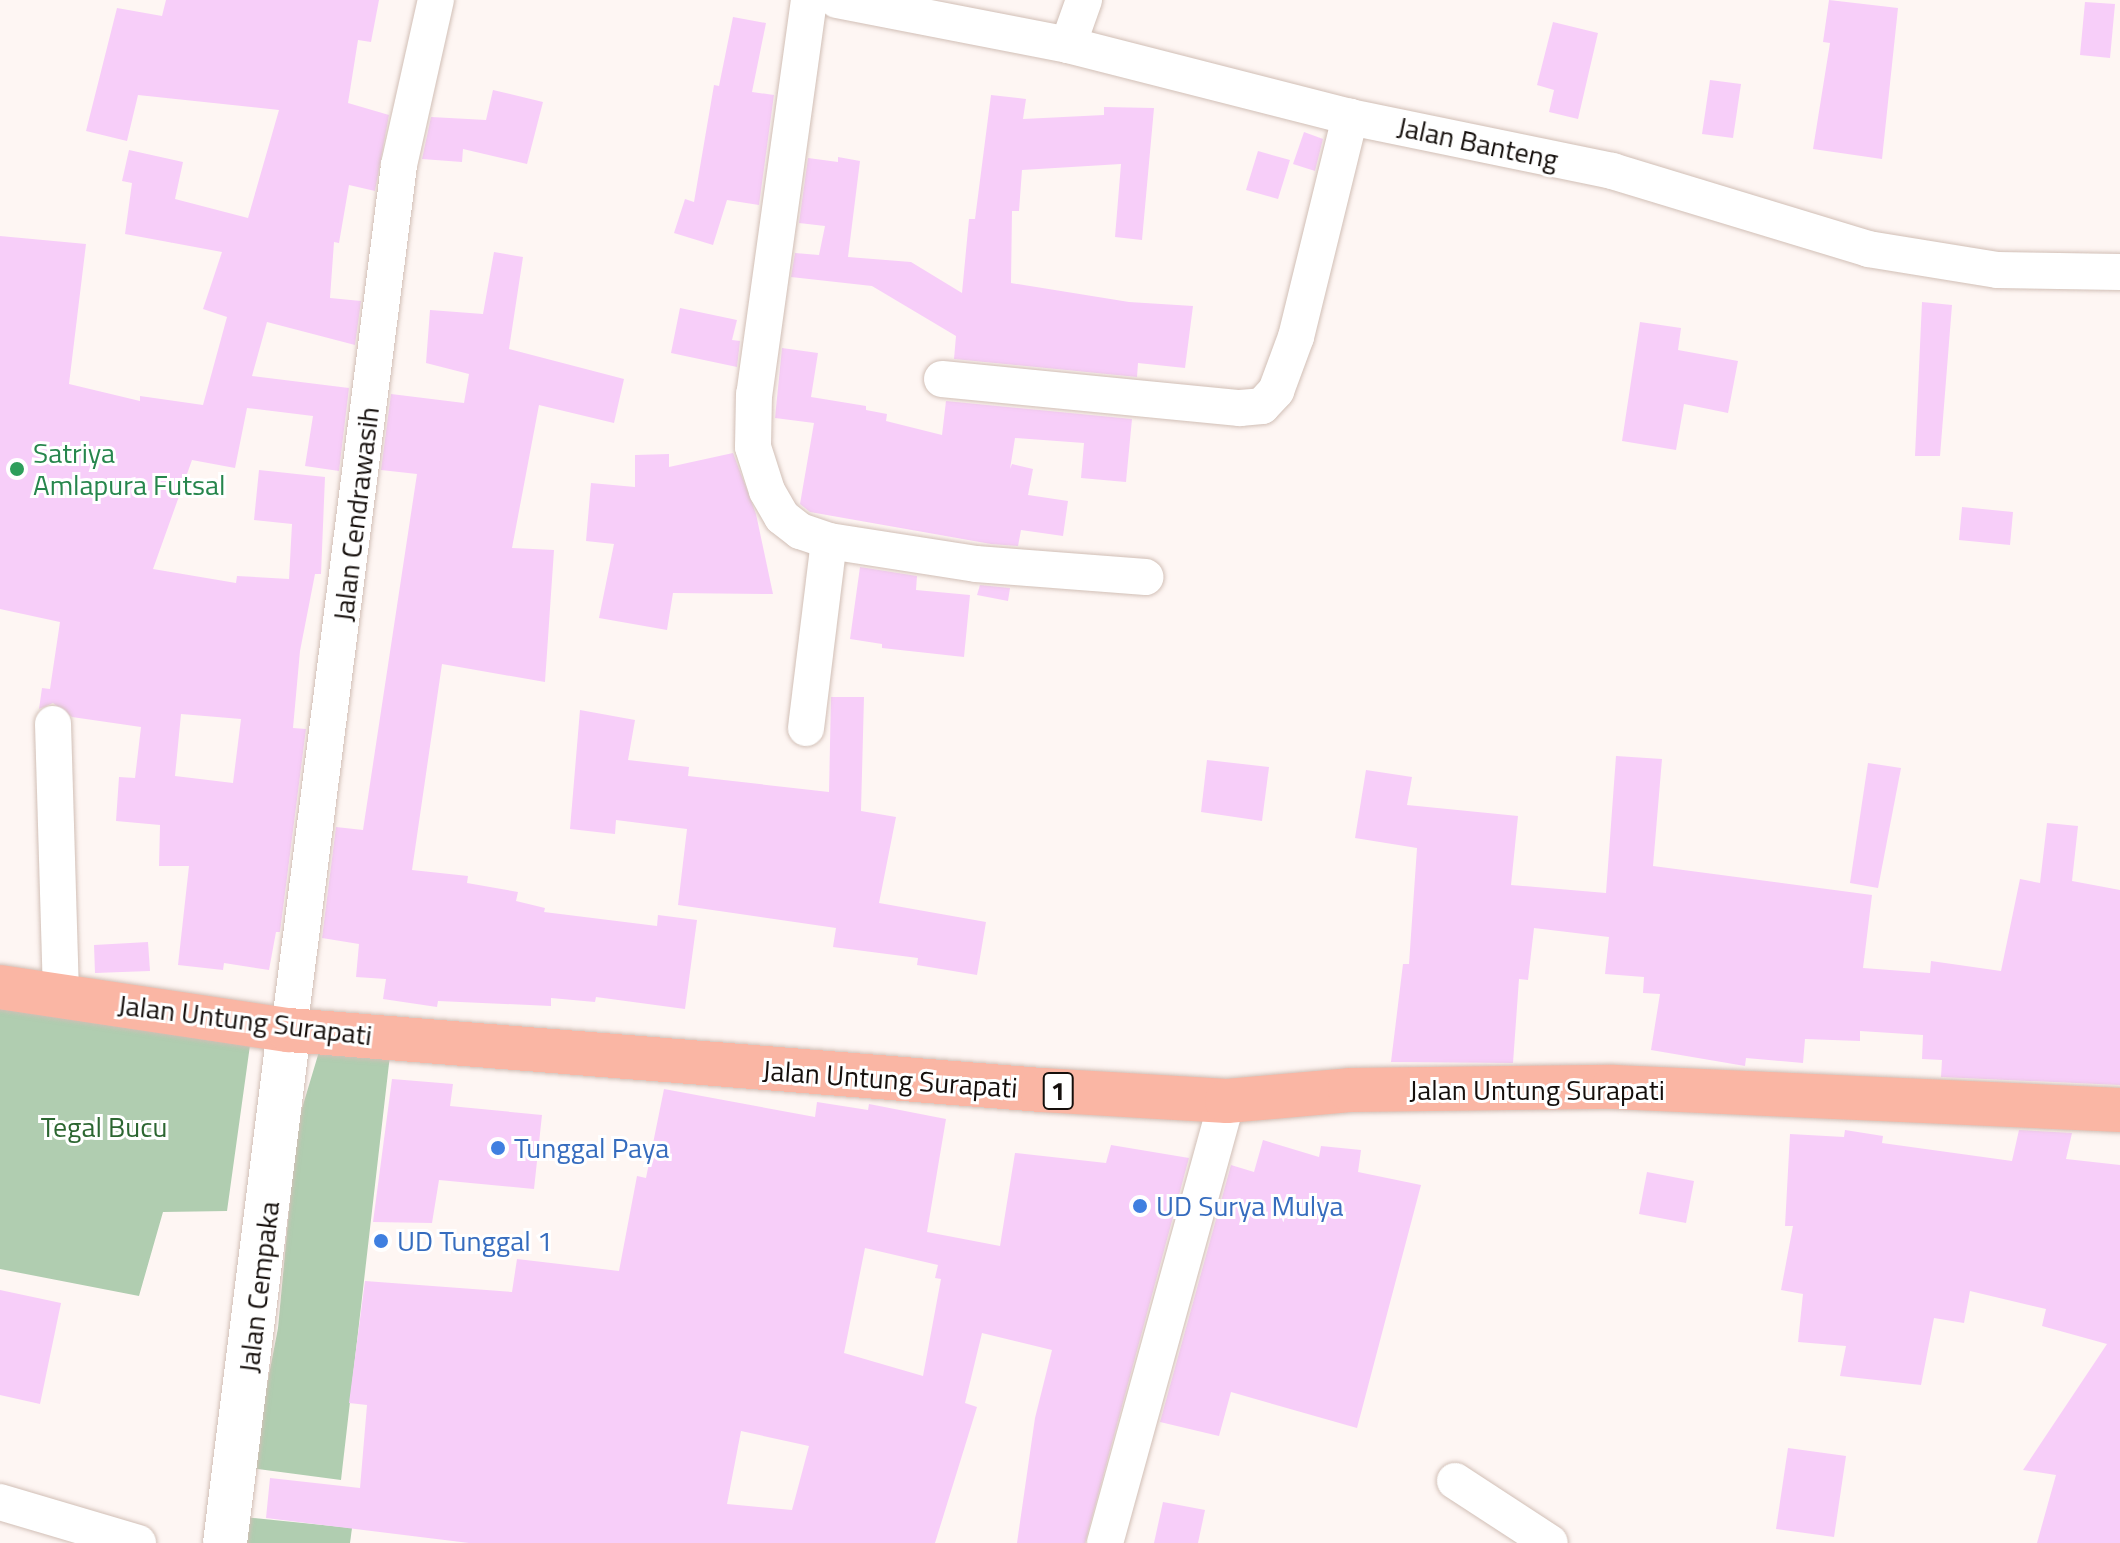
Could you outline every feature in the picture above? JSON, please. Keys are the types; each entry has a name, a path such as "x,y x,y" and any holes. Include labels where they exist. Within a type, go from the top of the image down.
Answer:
{"highway":[{"name":"Jalan Untung Surapati","path":"0,987 289,1030 788,1073 1227,1101 1350,1090 1614,1087 2120,1110"}],"street":[{"name":"Jalan Cendrawasih","path":"289,1030 399,165 436,0"},
{"path":"809,0 754,394 753,447 767,491 782,517 800,531 829,541 976,564 1146,577"},
{"name":"Jalan Banteng","path":"837,0 1068,45 1350,117 1612,171 1868,249 1997,270 2120,272"},
{"path":"1068,45 1084,0"},
{"path":"942,379 1240,408 1262,406 1276,391 1296,337 1350,117"},
{"path":"806,728 829,541"},
{"path":"53,724 61,997"},
{"name":"Jalan Cempaka","path":"225,1543 289,1030"},
{"path":"1105,1543 1227,1101"},
{"path":"1455,1481 1550,1543"},
{"path":"0,1502 138,1543"}],"green space":[{"name":"Tegal Bucu","path":"0,1009 251,1038 227,1211 163,1212 139,1296 0,1269"},
{"path":"321,1045 390,1055 341,1480 251,1468 278,1328 297,1125"},
{"path":"244,1517 352,1528 350,1543 240,1543"}],"building":[{"path":"166,0 379,0 371,42 358,40 348,103 389,115 375,191 349,185 339,243 334,242 330,298 361,301 355,345 267,322 252,376 349,388 339,471 305,466 313,416 247,408 235,468 192,460 153,569 236,583 237,576 289,579 292,524 254,520 259,470 325,477 321,574 315,574 300,651 293,728 306,729 280,932 276,932 269,970 224,963 223,970 178,965 189,866 159,866 160,825 116,821 119,777 135,778 141,727 72,717 53,703 39,709 42,688 50,689 60,622 0,609 0,236 86,244 69,384 140,401 140,396 203,405 227,317 203,309 222,252 125,234 132,183 122,181 129,150 183,162 175,199 248,218 279,110 138,95 127,141 86,131 117,8 162,16","holes":["181,714 241,719 233,783 175,776"]},
{"path":"1829,0 1898,8 1882,159 1813,149 1830,43 1823,42"},
{"path":"2085,2 2115,4 2110,58 2080,55"},
{"path":"733,17 766,23 752,92 774,95 759,205 727,200 713,245 674,233 685,199 694,202 714,85 719,86"},
{"path":"1553,22 1598,33 1578,119 1549,112 1554,90 1537,85"},
{"path":"1710,80 1741,84 1733,138 1702,134"},
{"path":"493,90 543,102 527,164 463,149 462,162 422,159 431,117 486,120"},
{"path":"991,95 1026,99 1023,119 1104,115 1104,107 1154,108 1142,240 1115,237 1121,164 1022,170 1019,211 1012,211 1011,283 1129,302 1193,306 1185,368 1138,363 1137,377 954,359 956,336 872,286 791,277 795,253 819,255 825,226 799,223 808,158 838,162 838,157 860,161 848,257 911,262 962,293 969,219 975,219"},
{"path":"1304,132 1323,139 1315,171 1293,164"},
{"path":"1258,151 1290,160 1278,199 1246,190"},
{"path":"494,252 523,257 509,349 624,379 614,423 539,405 512,548 554,550 545,682 442,664 412,870 468,876 467,883 518,892 516,901 545,908 544,912 657,926 658,915 697,920 685,1009 596,997 595,1002 551,998 551,1006 438,1001 437,1007 383,999 386,979 356,977 359,944 322,938 336,827 363,830 417,474 381,470 391,394 464,403 469,374 426,363 430,310 483,314"},
{"path":"1922,302 1952,305 1940,456 1915,456"},
{"path":"680,308 737,320 732,340 740,341 737,367 671,353"},
{"path":"1640,322 1681,328 1678,350 1738,361 1728,413 1684,404 1676,450 1622,441"},
{"path":"782,348 818,353 811,397 866,406 866,410 887,414 886,421 942,435 946,401 1132,419 1126,482 1081,478 1084,443 1015,438 1010,469 1012,464 1033,469 1028,495 1068,501 1063,536 1021,530 1018,546 991,544 810,512 800,504 814,423 775,418"},
{"path":"733,453 756,514 773,594 673,593 667,630 599,618 614,544 586,541 591,483 635,487 635,455 669,454 669,467"},
{"path":"1962,507 2013,512 2010,545 1959,540"},
{"path":"860,567 917,576 916,590 970,595 964,657 882,648 882,644 850,639"},
{"path":"980,585 1010,588 1008,601 977,595"},
{"path":"831,697 864,697 861,811 896,817 879,903 986,922 977,975 917,965 918,958 833,947 836,928 678,905 687,829 616,820 615,834 570,829 580,710 635,720 628,760 689,767 688,776 829,792"},
{"path":"1616,756 1662,759 1653,866 1872,895 1863,968 1930,973 1931,961 2001,971 2020,879 2040,883 2047,823 2078,826 2072,881 2120,890 2120,1085 1941,1077 1942,1060 1922,1059 1923,1035 1860,1031 1860,1041 1805,1039 1803,1063 1746,1058 1745,1066 1651,1050 1660,994 1643,993 1644,977 1605,974 1609,937 1534,928 1528,980 1519,979 1513,1063 1391,1062 1403,964 1409,964 1417,848 1355,838 1366,770 1412,777 1407,805 1518,816 1511,885 1606,893"},
{"path":"1207,760 1269,767 1262,821 1201,812"},
{"path":"1868,763 1901,768 1878,888 1850,883"},
{"path":"148,942 150,971 95,973 94,945"},
{"path":"392,1079 453,1084 450,1106 542,1115 534,1189 439,1180 432,1223 373,1222"},
{"path":"664,1089 815,1117 817,1102 868,1110 869,1104 946,1119 927,1232 1000,1246 1015,1153 1106,1163 1111,1145 1189,1158 1085,1543 1017,1543 1035,1418 1052,1350 982,1333 965,1403 977,1407 935,1543 469,1543 266,1518 270,1478 360,1488 367,1405 349,1403 365,1281 512,1292 517,1259 619,1271 637,1176 646,1178","holes":["865,1248 938,1265 935,1278 941,1279 923,1376 844,1353","741,1431 809,1446 792,1510 727,1504"]},
{"path":"1845,1130 1883,1136 1882,1143 2012,1161 2019,1130 2072,1133 2066,1159 2120,1165 2120,1543 2037,1543 2056,1475 2023,1470 2107,1344 2042,1326 2046,1309 1970,1291 1964,1323 1934,1318 1921,1385 1840,1376 1846,1346 1798,1342 1803,1294 1781,1290 1793,1226 1785,1226 1790,1134 1844,1137"},
{"path":"1263,1140 1319,1157 1321,1146 1361,1150 1358,1172 1421,1185 1357,1428 1231,1392 1219,1436 1160,1422 1231,1165 1254,1172"},
{"path":"1647,1172 1694,1181 1686,1223 1639,1214"},
{"path":"0,1290 61,1303 40,1404 0,1395"},
{"path":"1788,1448 1846,1456 1834,1537 1776,1529"},
{"path":"1163,1502 1205,1510 1198,1543 1154,1543"}],"place":[{"name":"Satriya Amlapura Futsal","path":"17,469"},
{"name":"Tunggal Paya","path":"498,1148"},
{"name":"UD Surya Mulya","path":"1140,1206"},
{"name":"UD Tunggal 1","path":"381,1241"}]}
